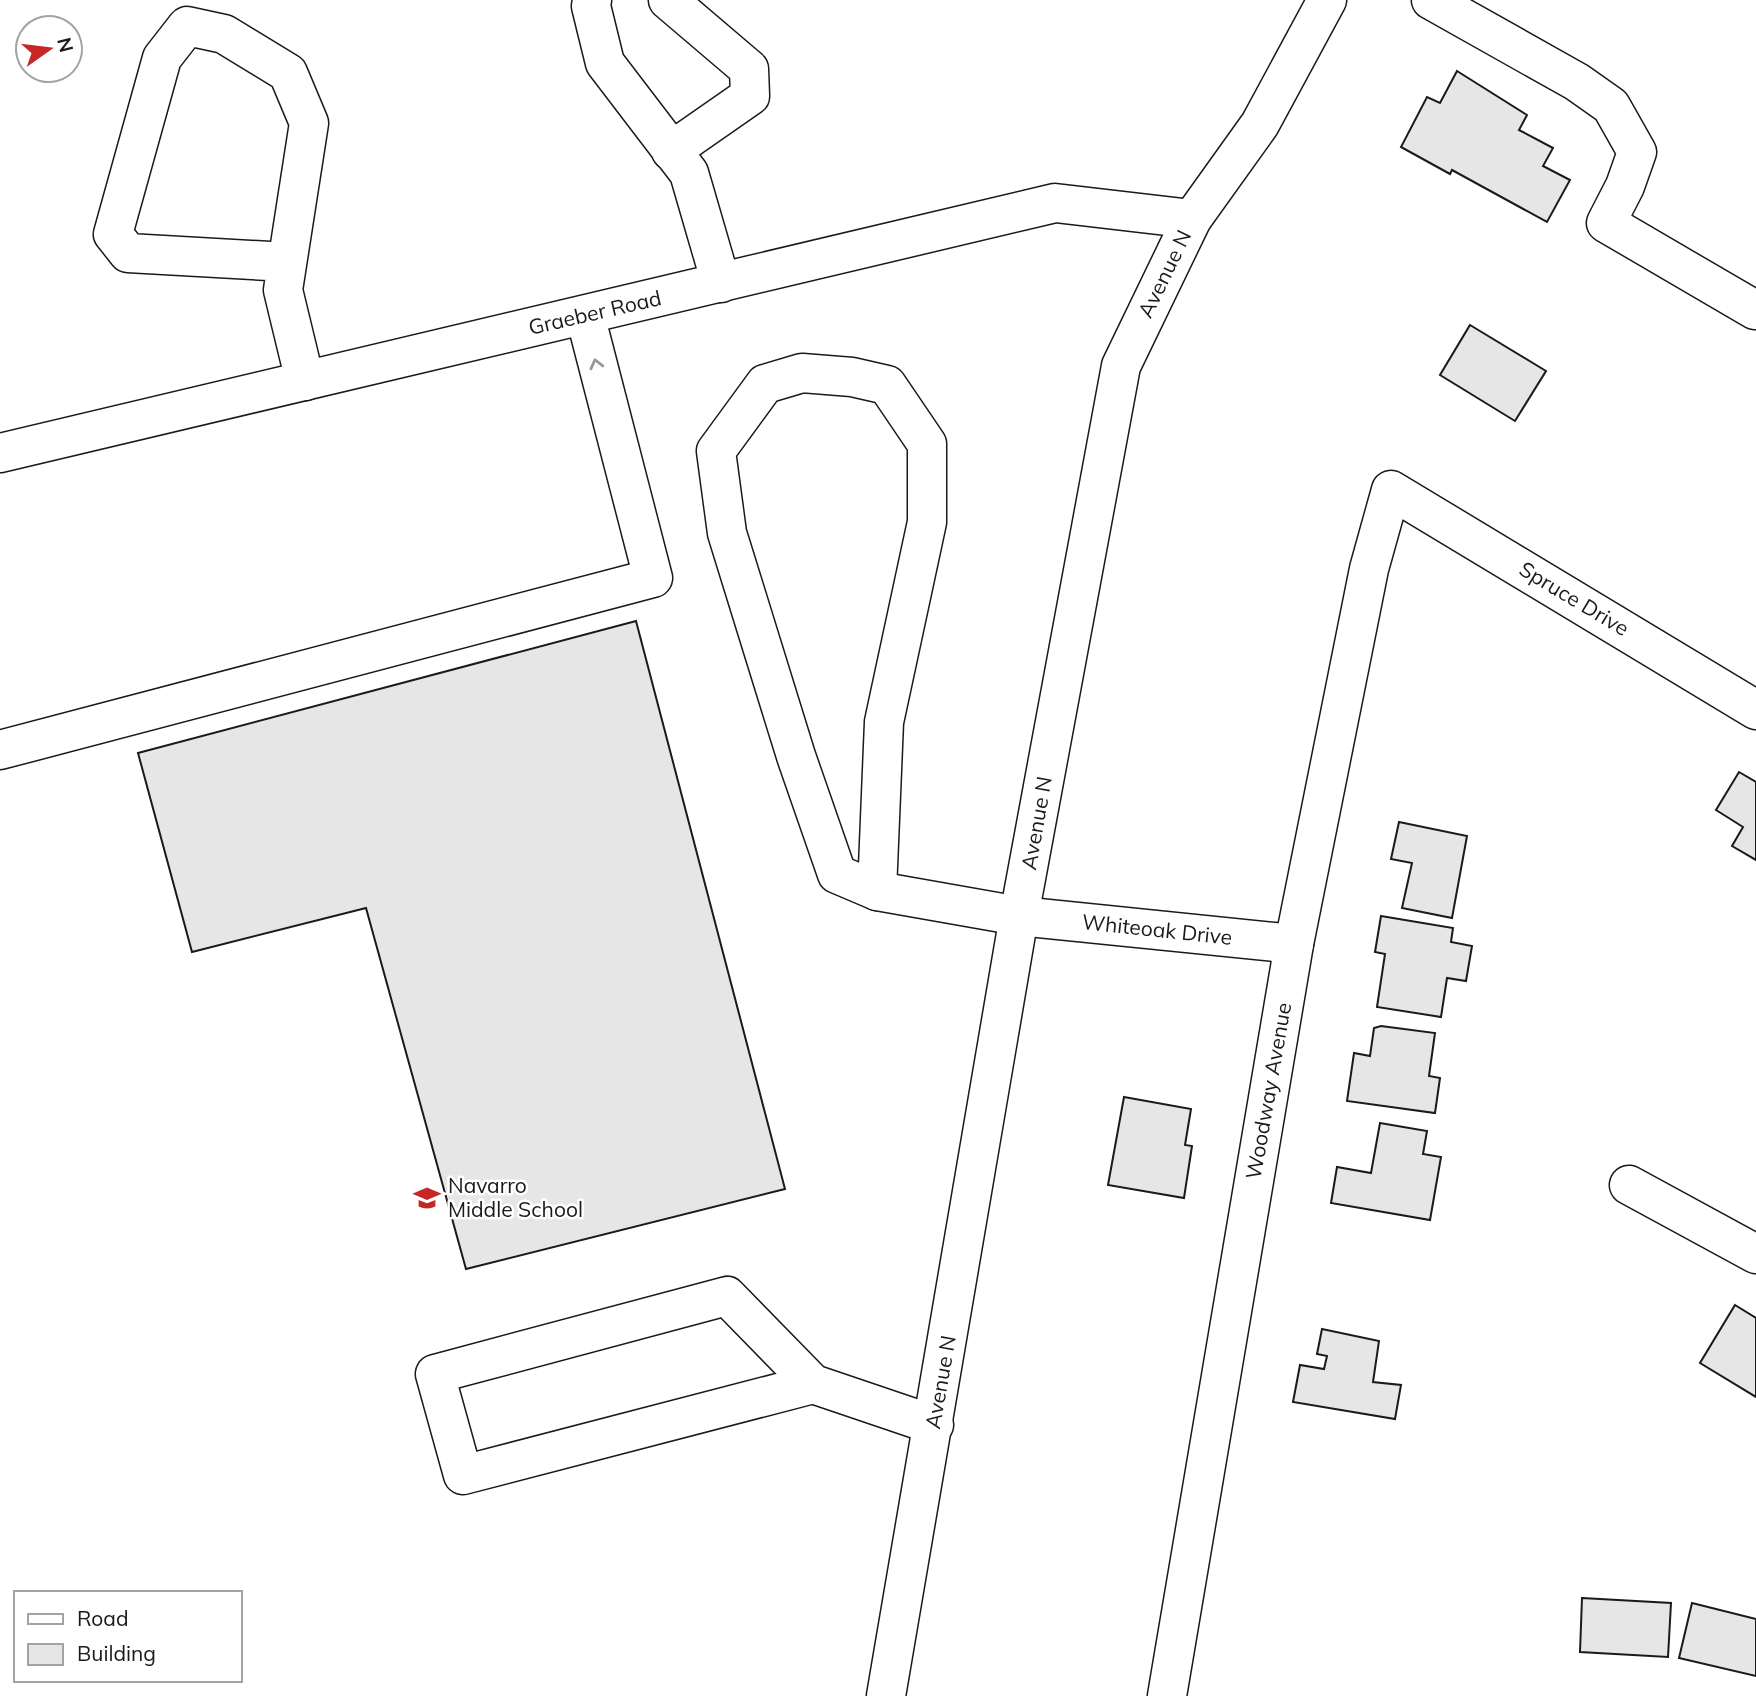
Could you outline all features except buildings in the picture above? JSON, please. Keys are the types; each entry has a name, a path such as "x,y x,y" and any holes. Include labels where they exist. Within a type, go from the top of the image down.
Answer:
{"street":[{"path":"592,0 590,6 605,63 690,173 721,283"},
{"path":"668,0 749,69 750,96 671,151"},
{"name":"Avenue N","path":"886,1696 1019,916 1121,366 1192,219 1260,124 1327,0"},
{"path":"1431,0 1577,82 1611,107 1637,152 1625,186 1606,223 1755,310"},
{"path":"287,262 128,253 113,234 162,58 187,26 224,34 288,73 309,123 283,290 305,381"},
{"name":"Graeber Road","path":"0,453 1055,203 1192,219"},
{"path":"0,750 653,578 584,315"},
{"name":"Whiteoak Drive","path":"877,891 884,722 928,522 928,444 887,385 852,377 802,373 765,384 716,451 727,533 796,756 837,874 877,891 1019,916 1294,944"},
{"name":"Spruce Drive","path":"1391,490 1756,710"},
{"name":"Woodway Avenue","path":"1167,1696 1294,944 1369,569 1391,490"},
{"path":"1629,1185 1756,1254"},
{"path":"813,1384 463,1475 435,1374 727,1296 813,1384 934,1425"}],"place":[{"name":"Navarro Middle School","path":"427,1198"}]}
